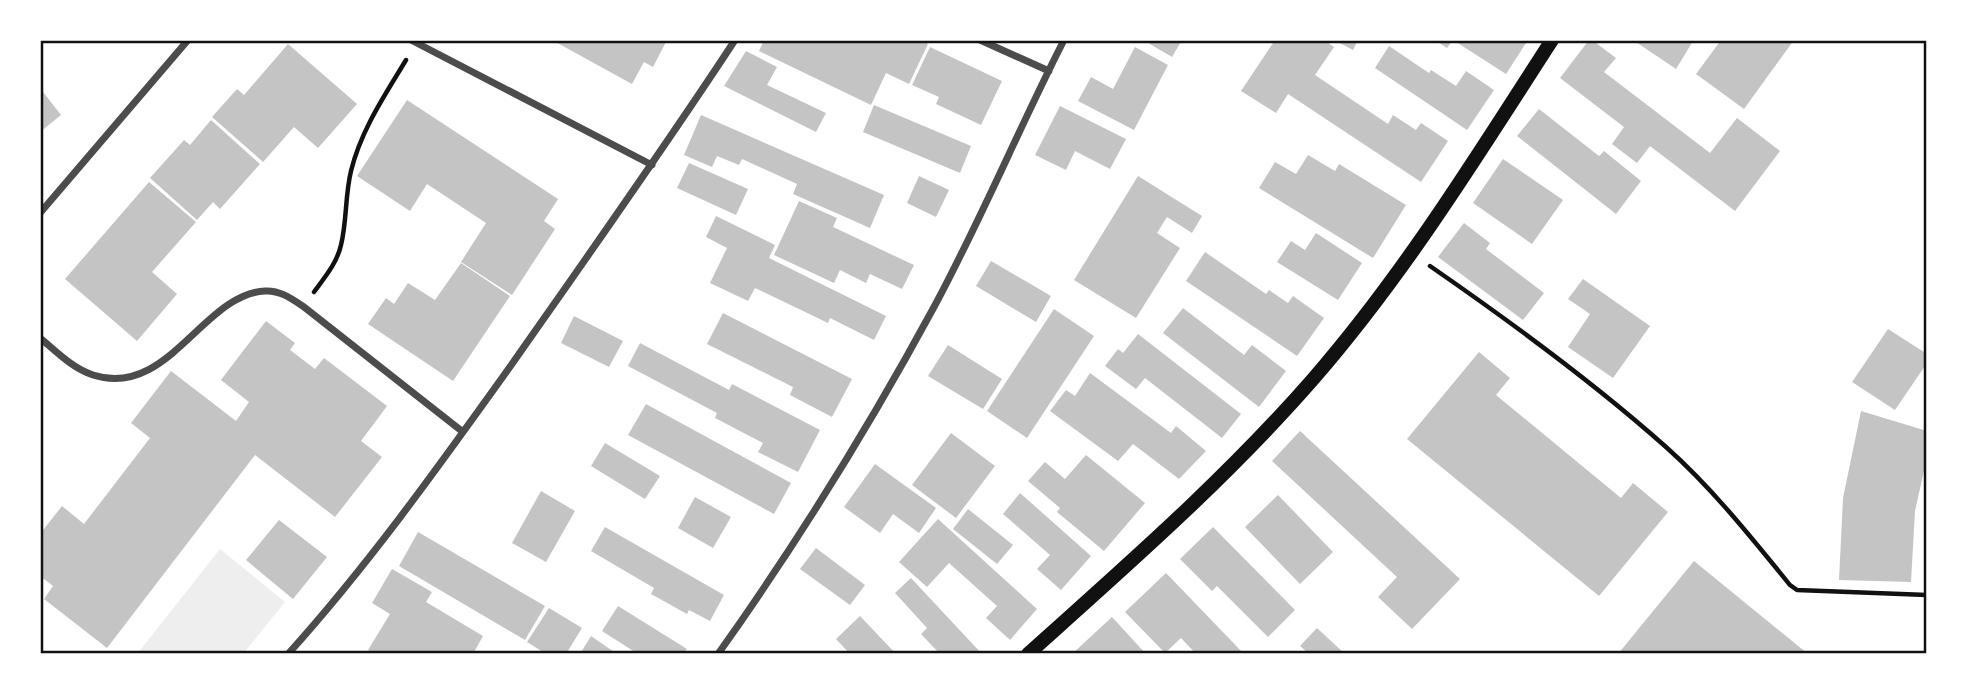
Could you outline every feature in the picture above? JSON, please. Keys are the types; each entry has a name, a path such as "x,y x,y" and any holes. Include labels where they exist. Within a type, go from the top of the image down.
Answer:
{"main road":[{"path":"1028,654 1138,555 1281,413 1361,321 1412,254 1552,40"}],"street":[{"path":"40,213 188,40"},
{"path":"288,654 335,602 463,432 652,164 735,40"},
{"path":"980,40 1049,71"},
{"path":"718,654 763,591 836,477 934,306 1065,40"},
{"path":"415,41 652,164"},
{"path":"40,338 72,365 94,375 116,378 142,373 163,360 228,305 245,294 267,290 284,294 304,307 463,432"}],"path":[{"path":"304,307 337,260 342,244 351,172 359,143 415,41"},
{"path":"1412,254 1588,382 1667,447 1724,506 1797,590 1927,595"}],"shaded area":[{"path":"220,549 285,602 243,654 137,654"}],"building":[{"path":"552,40 667,40 653,67 644,62 632,84"},
{"path":"764,40 921,40 928,44 909,84 886,73 871,105 759,51"},
{"path":"1143,40 1182,40 1172,57"},
{"path":"1275,40 1324,40 1334,47 1315,75 1388,124 1393,115 1416,130 1421,123 1448,141 1421,182 1288,94 1276,113 1241,91"},
{"path":"1334,40 1358,40 1353,50"},
{"path":"1435,40 1453,40 1447,48"},
{"path":"1453,40 1528,40 1506,74"},
{"path":"1589,40 1616,58 1604,72 1710,153 1737,118 1780,151 1735,211 1650,146 1637,163 1612,144 1624,127 1560,78"},
{"path":"1633,40 1692,40 1693,41 1676,69"},
{"path":"1721,40 1794,40 1744,109 1696,74"},
{"path":"288,44 357,104 318,148 294,127 263,162 212,117 237,89 244,95"},
{"path":"1389,46 1429,73 1431,70 1456,86 1466,71 1494,90 1467,130 1375,68"},
{"path":"930,47 1002,81 981,125 936,104 939,97 912,85"},
{"path":"1135,47 1168,65 1134,130 1078,101 1091,77 1113,89"},
{"path":"746,51 777,67 767,85 826,113 816,132 724,86"},
{"path":"40,88 61,115 40,132"},
{"path":"407,100 558,199 544,221 555,229 512,295 461,262 486,223 427,184 410,211 357,176"},
{"path":"874,105 971,146 960,173 863,132"},
{"path":"1060,106 1126,139 1110,169 1075,151 1066,170 1035,155"},
{"path":"1539,109 1599,156 1604,151 1641,181 1616,214 1517,136"},
{"path":"701,115 884,195 870,228 793,194 797,184 742,159 739,165 717,156 712,167 684,155"},
{"path":"211,120 260,164 220,209 213,202 197,220 150,178 184,140 190,145"},
{"path":"1308,155 1335,171 1339,164 1406,205 1373,258 1259,188 1275,162 1296,174"},
{"path":"1503,159 1563,200 1532,244 1473,203"},
{"path":"689,163 748,189 736,215 677,188"},
{"path":"919,176 949,190 936,217 907,203"},
{"path":"1138,176 1202,216 1192,233 1167,217 1157,233 1180,248 1136,318 1074,280"},
{"path":"149,182 196,222 152,272 177,294 137,341 65,279"},
{"path":"799,201 837,218 833,227 914,265 902,289 870,274 866,283 840,270 834,283 774,255"},
{"path":"716,216 775,245 769,258 886,316 874,340 830,318 828,323 755,288 748,301 710,283 727,248 706,237"},
{"path":"1464,223 1490,243 1486,249 1544,293 1523,320 1438,257"},
{"path":"1316,233 1362,263 1338,300 1277,262 1291,241 1305,250"},
{"path":"1205,252 1266,294 1269,290 1288,303 1293,296 1324,318 1297,356 1186,281"},
{"path":"991,261 1051,296 1036,322 976,286"},
{"path":"461,263 510,296 453,381 368,324 386,298 394,304 408,283 435,300"},
{"path":"1583,279 1650,326 1613,378 1568,347 1590,314 1568,299"},
{"path":"1183,308 1244,355 1252,345 1286,371 1259,407 1163,333"},
{"path":"1054,309 1094,336 1027,438 987,411"},
{"path":"723,313 852,379 832,417 790,395 793,387 707,344"},
{"path":"574,316 623,341 609,367 561,343"},
{"path":"266,321 295,343 290,350 315,369 324,358 387,406 361,441 382,457 335,517 255,455 107,648 44,599 53,586 40,576 40,534 62,506 84,524 150,438 131,423 171,371 236,421 249,402 221,380"},
{"path":"1888,329 1927,354 1927,363 1895,410 1852,382"},
{"path":"1138,334 1241,414 1222,438 1145,378 1136,389 1105,366 1118,349 1123,353"},
{"path":"640,343 729,390 732,384 820,430 798,472 758,452 763,443 715,418 717,413 628,366"},
{"path":"948,345 1002,379 983,409 928,376"},
{"path":"1479,352 1510,378 1496,395 1621,498 1633,483 1668,512 1599,596 1407,439"},
{"path":"1090,373 1171,433 1176,426 1206,451 1179,479 1133,444 1118,461 1050,411 1066,390 1075,396"},
{"path":"646,404 791,483 774,514 628,435"},
{"path":"1861,411 1927,431 1927,457 1915,511 1911,582 1839,580 1843,498"},
{"path":"1300,431 1460,579 1412,629 1378,597 1397,577 1272,461"},
{"path":"951,433 995,466 956,518 912,485"},
{"path":"605,443 660,476 645,499 591,466"},
{"path":"1086,455 1145,503 1104,551 1057,512 1060,508 1028,481 1045,462 1065,479"},
{"path":"875,464 936,508 919,533 893,514 880,533 844,507"},
{"path":"541,491 575,511 546,562 512,543"},
{"path":"1020,493 1091,556 1061,590 1037,569 1050,555 1003,514"},
{"path":"1278,495 1333,552 1300,584 1245,527"},
{"path":"695,497 731,517 713,548 678,528"},
{"path":"968,509 1013,545 997,564 953,529"},
{"path":"938,519 1037,609 1010,640 986,618 997,606 949,563 927,587 899,562"},
{"path":"279,520 327,557 293,599 246,560"},
{"path":"605,527 724,595 710,621 689,610 687,614 651,594 654,588 591,551"},
{"path":"1213,527 1295,610 1268,637 1217,586 1212,591 1180,559"},
{"path":"418,532 545,606 525,640 399,566"},
{"path":"816,548 865,585 850,605 800,569"},
{"path":"1694,561 1808,654 1618,654"},
{"path":"392,569 432,592 426,602 483,636 473,654 374,654 368,650 390,614 372,603"},
{"path":"1166,573 1244,654 1196,654 1181,638 1165,653 1125,612"},
{"path":"911,578 982,654 940,654 921,634 927,628 895,593"},
{"path":"618,606 687,649 683,654 638,654 602,631"},
{"path":"549,608 582,628 566,654 546,654 527,642"},
{"path":"860,616 896,654 850,654 836,639"},
{"path":"1112,617 1146,654 1072,654"},
{"path":"1317,628 1345,654 1309,654 1300,646"},
{"path":"591,636 617,654 580,654"}]}
